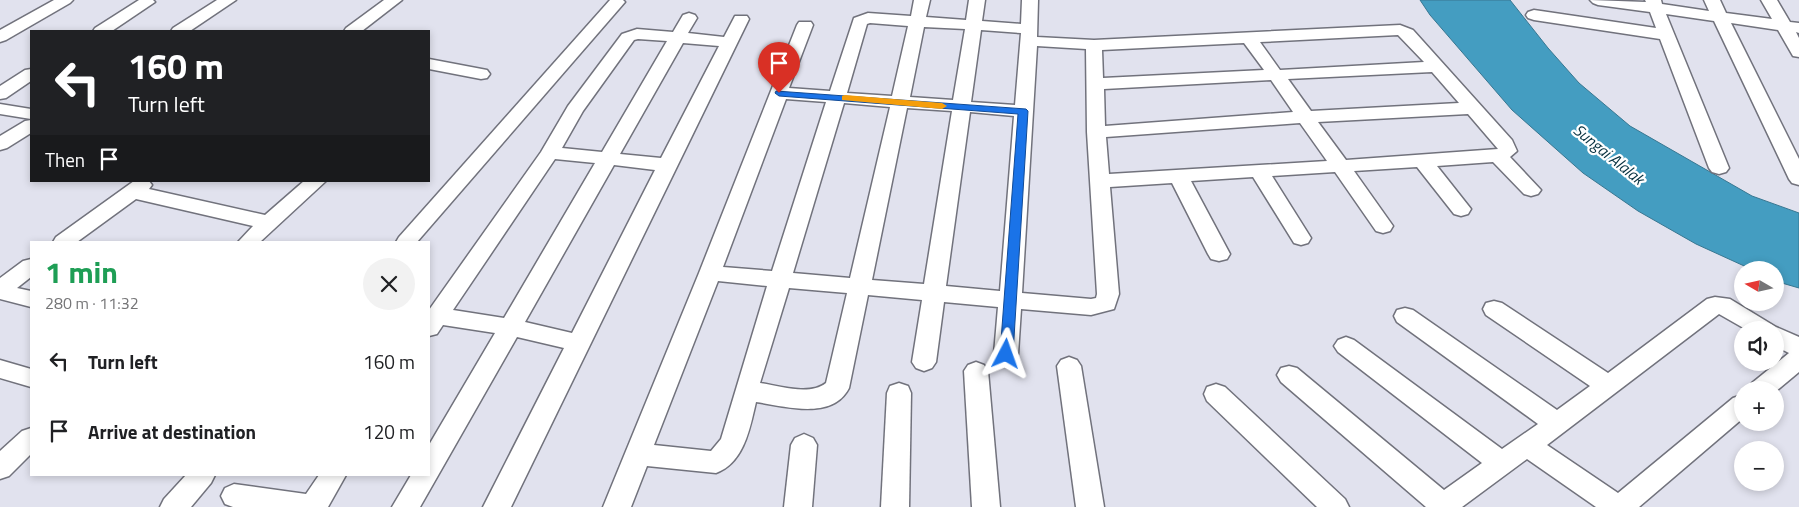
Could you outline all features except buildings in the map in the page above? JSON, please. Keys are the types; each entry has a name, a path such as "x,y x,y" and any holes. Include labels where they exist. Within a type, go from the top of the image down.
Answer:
{"street":[{"path":"0,37 65,0"},
{"path":"181,30 228,0"},
{"path":"353,30 394,0"},
{"path":"746,391 808,400 826,397 838,388 898,102 922,0"},
{"path":"924,362 977,0"},
{"path":"1006,354 1030,0"},
{"path":"1598,0 1655,4 1792,27"},
{"path":"1712,0 1799,179"},
{"path":"1770,0 1792,27 1799,52"},
{"path":"102,30 147,2"},
{"path":"407,241 617,2"},
{"path":"1655,4 1719,168"},
{"path":"1534,15 1667,35"},
{"path":"430,466 689,18"},
{"path":"638,454 716,462 723,457 732,444 746,391 838,98 860,21 868,18 974,24 1094,45 1398,29 1406,34 1505,144 1507,153 1498,156 1100,181"},
{"path":"498,507 741,19"},
{"path":"617,507 710,273 804,25"},
{"path":"432,322 550,153 574,110 628,37 637,34 678,36 730,42"},
{"path":"1250,38 1338,165 1383,226"},
{"path":"710,273 1091,307 1106,303 1108,294 1096,132 1094,45"},
{"path":"430,78 436,66 480,74"},
{"path":"1094,84 1435,67"},
{"path":"0,94 30,75"},
{"path":"779,93 1023,111"},
{"path":"1096,132 1472,108"},
{"path":"0,109 30,114"},
{"path":"0,144 30,126"},
{"path":"550,153 667,165"},
{"path":"1498,156 1531,190"},
{"path":"1422,160 1461,209"},
{"path":"1260,171 1301,238"},
{"path":"1179,177 1219,254"},
{"path":"249,241 315,182"},
{"path":"70,241 139,187 269,223"},
{"path":"0,290 30,267"},
{"path":"0,290 30,299"},
{"path":"1289,375 1442,506 1557,424 1716,304 1722,305 1750,321"},
{"path":"1494,309 1608,385"},
{"path":"1404,316 1557,424"},
{"path":"432,322 511,327 578,343"},
{"path":"1784,340 1799,348"},
{"path":"1346,346 1502,464"},
{"path":"1772,381 1799,358"},
{"path":"1069,366 1090,507"},
{"path":"0,369 30,378"},
{"path":"976,371 986,507"},
{"path":"895,507 899,393"},
{"path":"1216,394 1335,507"},
{"path":"1526,445 1619,507 1734,412"},
{"path":"1,466 30,439"},
{"path":"798,507 804,445"},
{"path":"174,507 201,476"},
{"path":"234,496 313,507 332,476"},
{"path":"406,507 424,476"}],"water":[{"name":"Sungai Alalak","path":"1420,0 1510,0 1579,83 1630,126 1752,196 1799,213 1799,288 1784,284 1784,261 1734,261 1696,244 1638,211 1583,173 1512,110 1430,15"}],"slow traffic":[{"path":"845,98 942,106"}],"route":[{"path":"779,93 1023,111 1006,354"}]}
